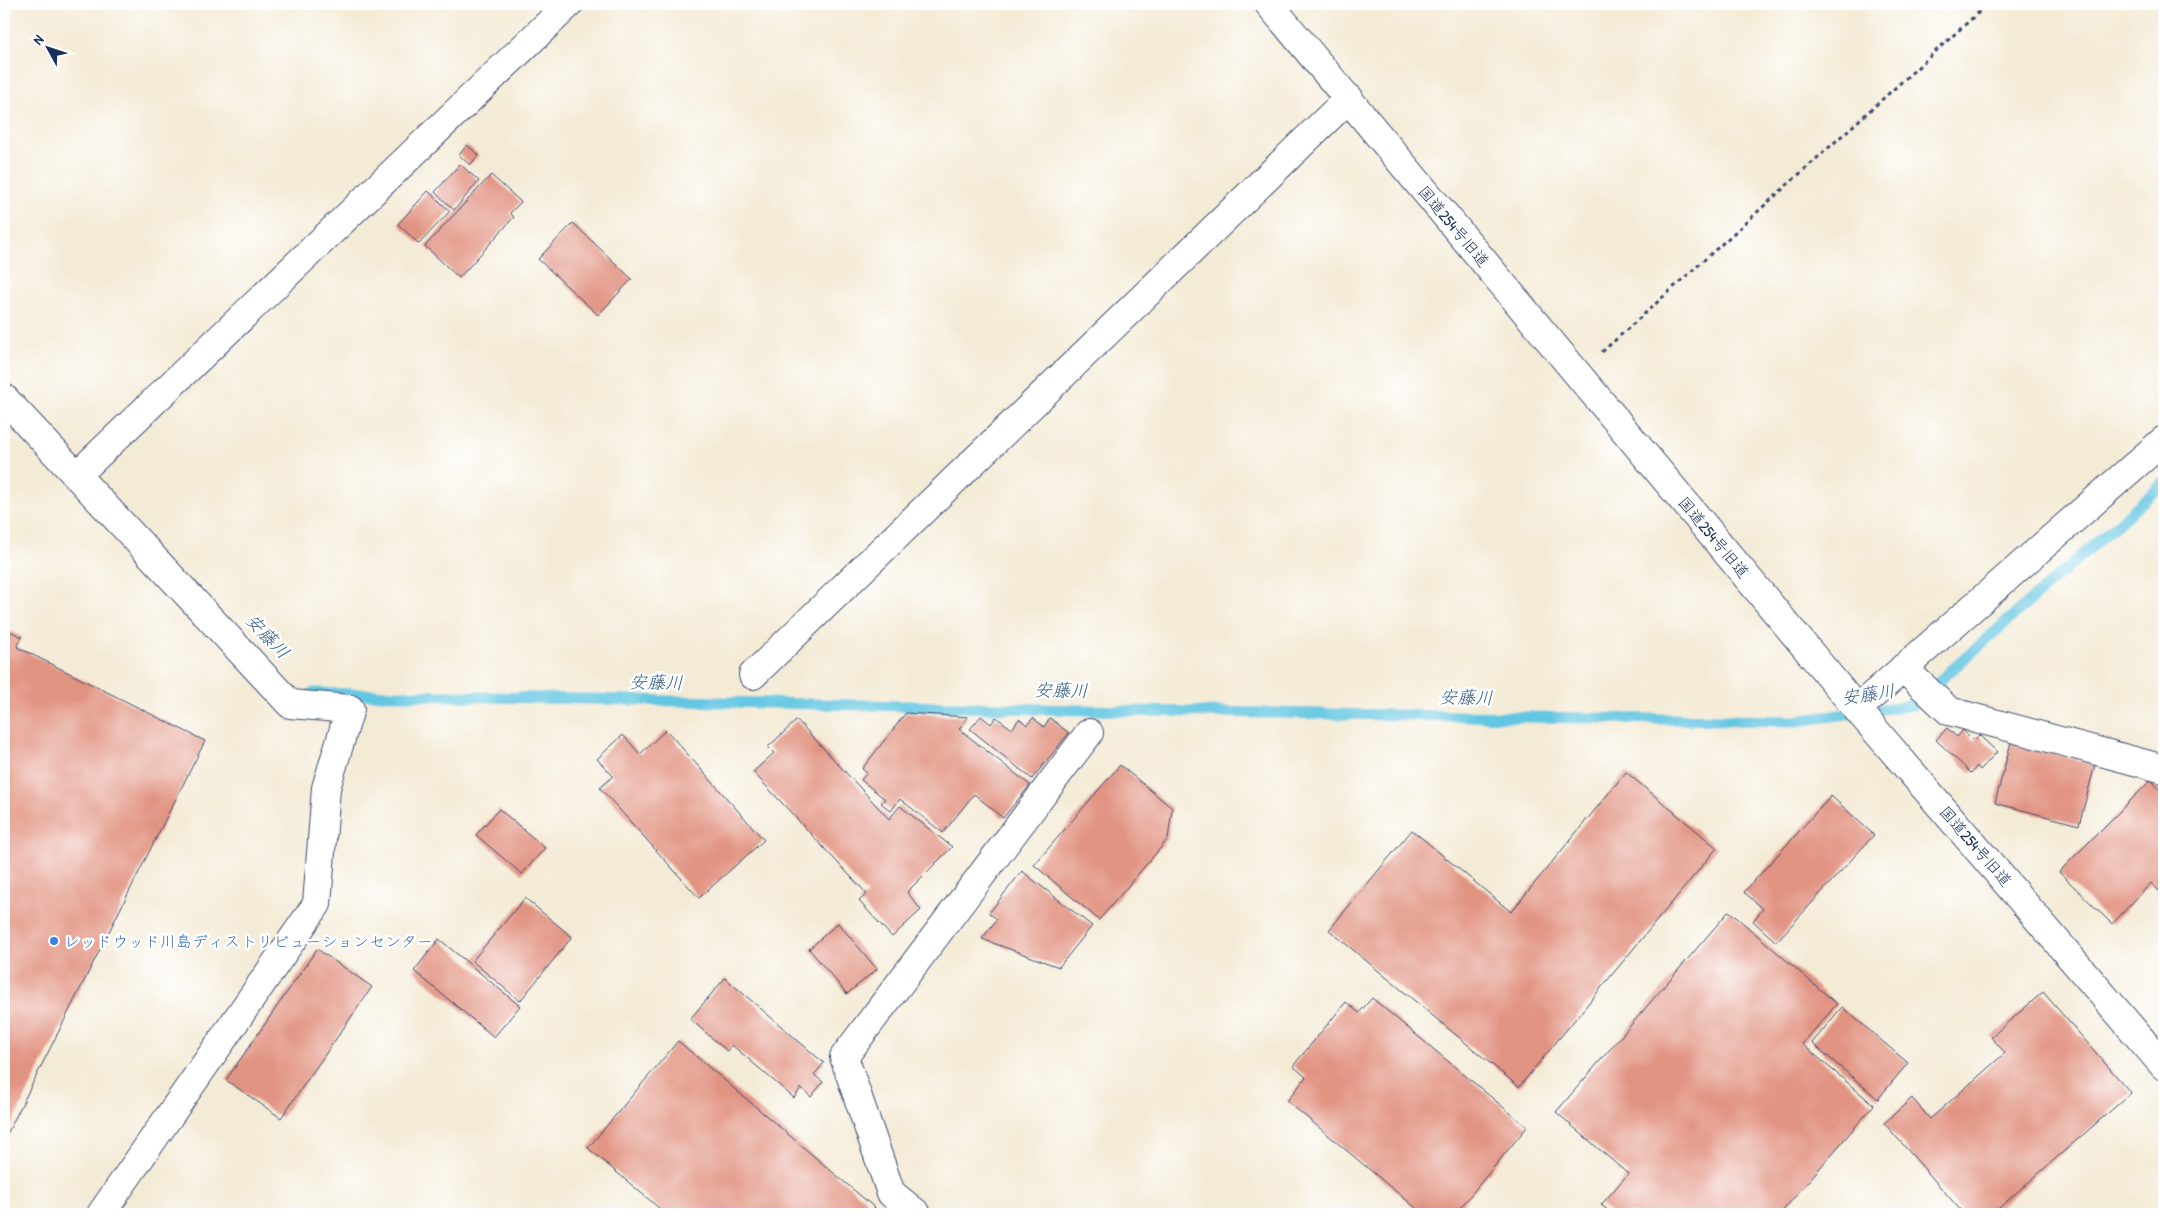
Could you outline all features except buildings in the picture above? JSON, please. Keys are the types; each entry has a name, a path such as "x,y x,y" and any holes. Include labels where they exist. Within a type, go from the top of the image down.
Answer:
{"street":[{"path":"76,476 569,4"},
{"name":"国道254号旧道","path":"1269,4 1857,708 2164,1066"},
{"path":"753,675 1348,98"},
{"path":"4,398 290,704 350,709 326,788 317,904 100,1214"},
{"path":"1857,708 2164,440"},
{"path":"1903,668 1949,712 2164,769"},
{"path":"917,1214 891,1193 844,1057 1089,733"}],"path":[{"path":"1577,374 1988,4"}],"waterway":[{"name":"安藤川","path":"312,693 1132,711 1796,721 1912,705 2164,483"}],"place":[{"name":"レッドウッド川島ディストリビューションセンター","path":"54,941"}]}
